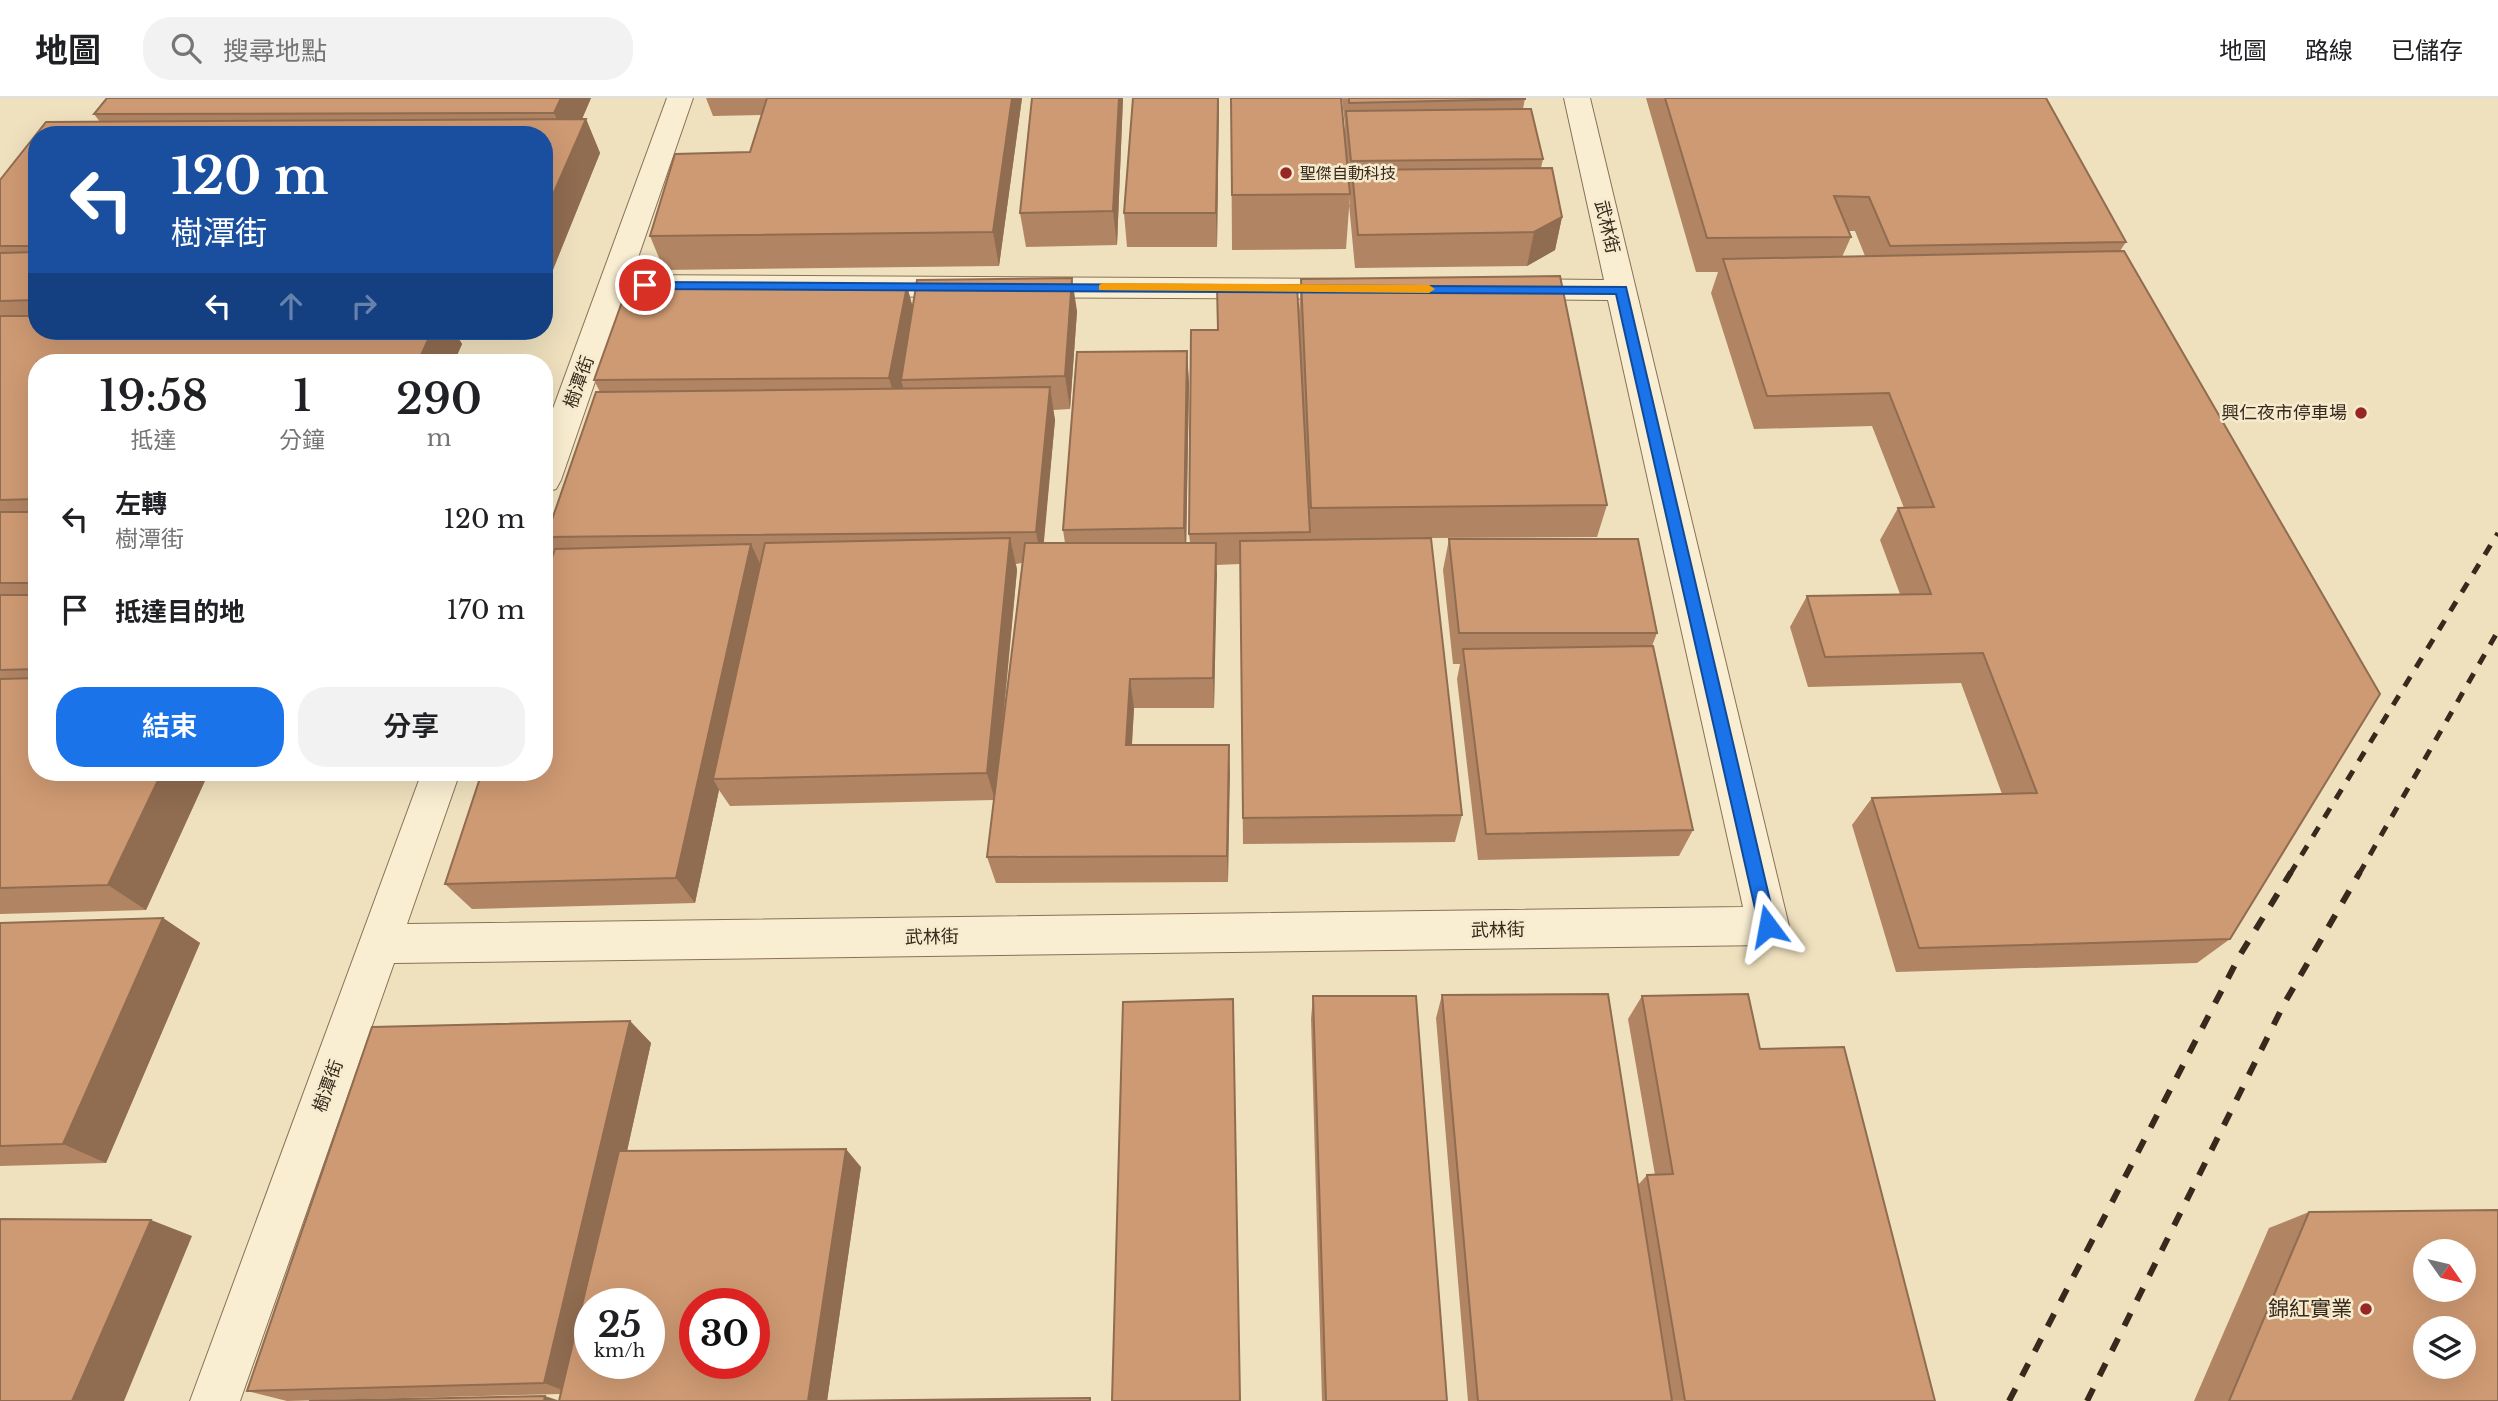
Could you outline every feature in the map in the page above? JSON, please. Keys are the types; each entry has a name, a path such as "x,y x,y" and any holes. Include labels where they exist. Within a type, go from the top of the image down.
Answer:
{"street":[{"name":"樹潭街","path":"553,455 680,98"},
{"name":"武林街","path":"380,944 1768,926 1577,98"},
{"path":"614,285 1382,289"},
{"path":"1480,289 1621,290"},
{"name":"樹潭街","path":"215,1401 438,781"}],"building":[{"path":"107,98 561,98 554,113 94,114"},
{"path":"767,98 1012,98 993,232 650,236 675,154 750,152"},
{"path":"1032,98 1119,98 1113,211 1020,213"},
{"path":"1133,98 1218,98 1216,213 1124,213"},
{"name":"聖傑自動科技","path":"1231,98 1341,98 1350,194 1232,195"},
{"path":"1349,98 1525,98 1525,99 1349,103"},
{"path":"1665,98 2046,98 2126,242 1890,246 1869,197 1834,196 1851,237 1707,238"},
{"path":"1531,109 1543,159 1351,161 1346,111"},
{"path":"586,119 553,194 553,126 43,126 46,122"},
{"path":"28,145 28,246 0,246 0,180"},
{"path":"1552,168 1562,217 1534,232 1358,235 1352,170"},
{"path":"2124,251 2380,694 2230,939 1919,948 1872,798 2037,793 1983,653 1825,657 1807,596 1931,594 1898,508 1934,507 1889,393 1767,396 1723,259"},
{"path":"28,252 28,300 0,301 0,253"},
{"path":"1560,276 1607,505 1311,508 1301,279"},
{"path":"1072,278 1065,376 901,380 917,280"},
{"path":"1297,285 1310,532 1189,534 1191,330 1218,330 1217,286"},
{"path":"907,286 889,378 594,380 627,288"},
{"path":"0,316 28,316 28,340 428,340 422,354 28,354 28,499 0,500"},
{"path":"1187,351 1184,528 1063,530 1077,352"},
{"path":"1050,387 1036,532 553,537 553,517 596,392"},
{"path":"0,512 28,512 28,583 0,583"},
{"path":"1010,538 987,773 713,779 765,543"},
{"path":"1431,538 1462,815 1243,818 1240,541"},
{"path":"1449,539 1638,539 1657,633 1459,633"},
{"path":"1025,543 1216,543 1213,678 1130,679 1126,745 1229,745 1227,856 987,857"},
{"path":"751,544 676,878 445,884 479,781 553,781 555,549"},
{"path":"0,595 28,595 28,669 0,670"},
{"path":"1653,646 1693,830 1486,834 1463,649"},
{"path":"28,678 28,781 158,781 108,885 0,888 0,679"},
{"path":"163,918 63,1144 0,1146 0,923"},
{"path":"1608,994 1672,1401 1478,1401 1442,995"},
{"path":"1748,994 1760,1049 1844,1047 1935,1401 1685,1401 1647,1175 1673,1174 1642,996"},
{"path":"1313,996 1416,996 1447,1401 1326,1401"},
{"path":"1233,999 1240,1401 1112,1401 1123,1002"},
{"path":"630,1021 544,1383 247,1391 372,1027"},
{"path":"846,1149 808,1401 559,1401 574,1338 574,1379 665,1379 665,1288 586,1288 619,1151"},
{"name":"錦紅實業","path":"2498,1210 2498,1401 2229,1401 2309,1212"},
{"path":"0,1219 151,1220 72,1401 0,1401"},
{"path":"545,1396 544,1401 309,1401"},
{"path":"1090,1398 1090,1401 823,1401"}],"railway":[{"path":"2290,874 2498,533"},
{"path":"2359,874 2498,631"},
{"path":"2009,1401 2240,955 2291,872"},
{"path":"2087,1401 2284,1004 2360,872"}],"slow traffic":[{"path":"1103,288 1429,289"}],"place":[{"name":"聖傑自動科技","path":"1286,173"},
{"name":"興仁夜市停車場","path":"2361,413"},
{"name":"錦紅實業","path":"2366,1309"}],"route":[{"path":"645,285 1621,290 1768,926"}]}
